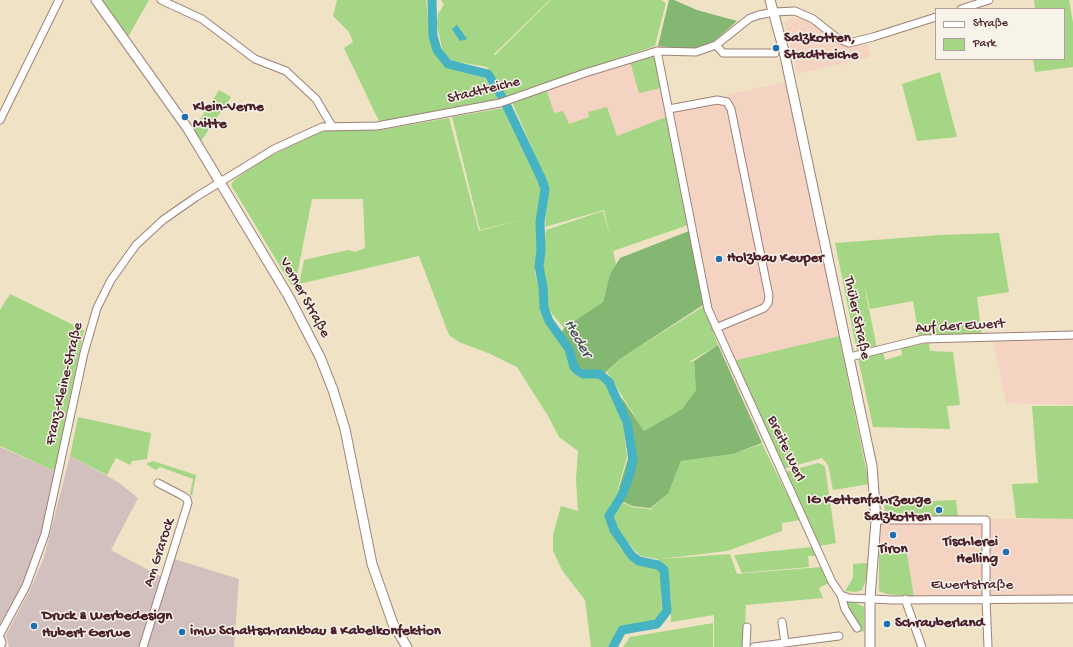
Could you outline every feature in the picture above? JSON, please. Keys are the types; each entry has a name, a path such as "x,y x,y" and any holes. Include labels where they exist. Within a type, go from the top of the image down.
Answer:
{"main road":[{"name":"Verner Straße","path":"96,0 188,129 289,297 320,357 333,390 345,430 372,564 393,624 407,647"},
{"name":"Thüler Straße","path":"770,0 784,51 872,466 876,520 870,598 870,647"}],"street":[{"path":"0,120 59,0"},
{"path":"161,0 202,20 255,59 286,71 316,99 332,126"},
{"path":"964,8 989,0"},
{"name":"Stadtteiche","path":"221,183 274,149 315,130 332,126 377,126 500,103 585,73 657,51 696,52 716,45 750,18 774,12 795,11 803,14 837,38 849,43 874,37 935,17"},
{"path":"716,45 723,53 775,53"},
{"name":"Breite Werl","path":"657,51 708,309 832,582 841,595 845,609 857,628"},
{"path":"669,108 718,100 726,102 731,109 769,296 768,303 764,308 716,328"},
{"name":"Franz-Kleine-Straße","path":"0,636 26,586 43,540 88,337 104,294 119,268 146,235 171,213 221,183"},
{"name":"Auf der Ewert","path":"850,357 923,339 1073,335"},
{"name":"Am Grarock","path":"143,647 188,503 187,499 183,496 158,483"},
{"path":"876,520 986,520 986,599 988,647"},
{"path":"841,595 849,598 870,598"},
{"name":"Ewertstraße","path":"870,598 1073,599"},
{"path":"905,599 922,647"},
{"path":"782,622 785,643"},
{"path":"746,647 747,627"},
{"path":"0,636 2,643 0,647"},
{"path":"754,647 839,636"}],"shaded area":[{"path":"790,18 806,20 827,36 847,46 866,43 871,57 797,74 785,23"},
{"path":"630,62 639,92 661,88 666,117 617,136 589,113 589,117 569,124 554,114 547,91"},
{"path":"786,82 839,336 733,361 711,308 672,114 677,111 720,103 729,94"},
{"path":"1073,337 1073,405 1006,403 993,340"},
{"path":"0,447 55,471 45,520 36,551 22,585 0,624"},
{"path":"70,456 118,482 138,498 111,550 167,580 174,559 239,579 234,647 9,647 6,635 31,588 44,557"},
{"path":"989,519 1073,519 1073,596 914,597 906,548 879,549 879,523 988,522"}],"green space":[{"path":"101,0 149,0 128,37"},
{"path":"337,0 426,0 430,37 435,52 446,66 470,74 482,75 500,101 382,123 378,119 344,48 353,42 349,32 333,16"},
{"path":"441,0 550,0 494,54 502,65 495,55 551,0 661,0 666,3 655,46 521,91 509,99 487,67 453,61 447,58 443,53 437,24 438,14 444,5"},
{"path":"669,0 674,0 697,10 737,21 713,42 694,49 658,46"},
{"path":"1034,0 1069,0 1073,23 1073,67 1035,72 1033,60 1065,60 1065,8 1035,8"},
{"path":"650,56 655,57 661,88 639,93 630,62"},
{"path":"940,72 957,137 917,141 902,84"},
{"path":"219,90 231,97 201,141 193,130"},
{"path":"547,91 554,113 563,111 569,124 589,117 588,112 607,107 617,136 666,117 688,225 613,251 616,264 610,274 603,302 564,328 548,309 542,268 546,230 603,211 610,236 604,210 545,227 548,185 512,102"},
{"path":"504,108 542,190 538,220 538,251 535,265 535,273 539,287 540,309 547,325 566,351 572,370 577,375 599,377 607,383 615,399 623,423 627,457 618,488 620,493 609,508 607,516 611,531 621,549 638,564 656,566 661,571 662,616 655,621 620,628 609,647 591,647 585,600 562,570 553,551 553,535 561,506 578,511 576,479 578,451 559,437 548,416 517,367 488,353 459,342 449,335 419,256 299,284 304,260 348,250 355,252 365,248 363,199 312,199 295,286 292,286 231,185 234,180 266,158 321,132 331,130 380,130 449,118 479,231 528,218 480,230 452,117"},
{"path":"689,231 703,305 620,359 606,372 587,371 578,366 562,332 564,328 603,302 610,274 620,258"},
{"path":"999,233 1009,292 977,297 982,336 919,337 913,301 870,309 863,280 877,348 857,352 835,243 941,235"},
{"path":"10,294 84,330 55,471 0,446 0,310"},
{"path":"704,306 718,345 689,362 694,361 696,390 682,409 644,431 607,372 620,359"},
{"path":"839,336 869,484 833,490 828,465 822,458 783,469 733,361"},
{"path":"929,343 930,351 953,352 960,405 947,406 950,429 873,427 858,358 883,352 885,360 902,355 901,348"},
{"path":"718,345 762,443 733,454 681,461 668,494 650,508 632,506 624,502 614,511 610,508 621,493 619,488 628,458 622,398 644,431 682,409 696,390 694,361"},
{"path":"1032,406 1073,406 1073,519 1016,518 1012,484 1038,483"},
{"path":"78,417 151,433 147,459 132,461 130,465 116,458 107,475 70,456"},
{"path":"762,444 800,520 782,523 782,531 727,551 660,559 730,554 737,574 821,567 829,583 819,588 823,598 745,605 744,647 714,647 714,615 671,622 671,599 666,567 657,559 641,556 635,551 618,529 614,517 615,511 624,503 632,507 649,509 660,516 650,509 668,494 681,461 733,454"},
{"path":"153,461 196,475 192,496 190,494 193,479 160,467 156,470 146,464"},
{"path":"818,463 825,467 836,543 819,546 785,472"},
{"path":"956,500 958,518 885,517 884,503"},
{"path":"812,547 816,556 808,556 809,567 742,573 734,555"},
{"path":"906,548 914,597 887,594 879,591 879,549"},
{"path":"868,563 866,580 862,590 856,592 845,591 853,578 853,564"},
{"path":"848,601 864,607 864,631 855,633 860,630 861,626 849,610 846,604"},
{"path":"713,623 713,647 623,647 630,637"}],"water":[{"path":"457,25 467,39 460,41 452,29"}],"waterway":[{"name":"Heder","path":"432,0 433,36 437,50 448,64 488,74 504,100 542,180 545,189 540,222 541,251 539,266 543,287 544,308 549,321 569,349 574,367 583,374 600,374 609,382 627,422 633,459 630,474 622,495 609,516 614,530 632,556 639,561 658,565 664,570 667,611 657,624 622,630 613,647"}],"place":[{"name":"Salzkotten, Stadtteiche","path":"776,48"},
{"name":"Klein-Verne Mitte","path":"185,117"},
{"name":"Holzbau Keuper","path":"719,259"},
{"name":"IG Kettenfahrzeuge Salzkotten","path":"939,510"},
{"name":"Tiron","path":"893,535"},
{"name":"Tischlerei Helling","path":"1006,552"},
{"name":"Schrauberland","path":"887,624"},
{"name":"Druck & Werbedesign Hubert Gerwe","path":"34,626"},
{"name":"imw Schaltschrankbau & Kabelkonfektion","path":"182,632"}]}
